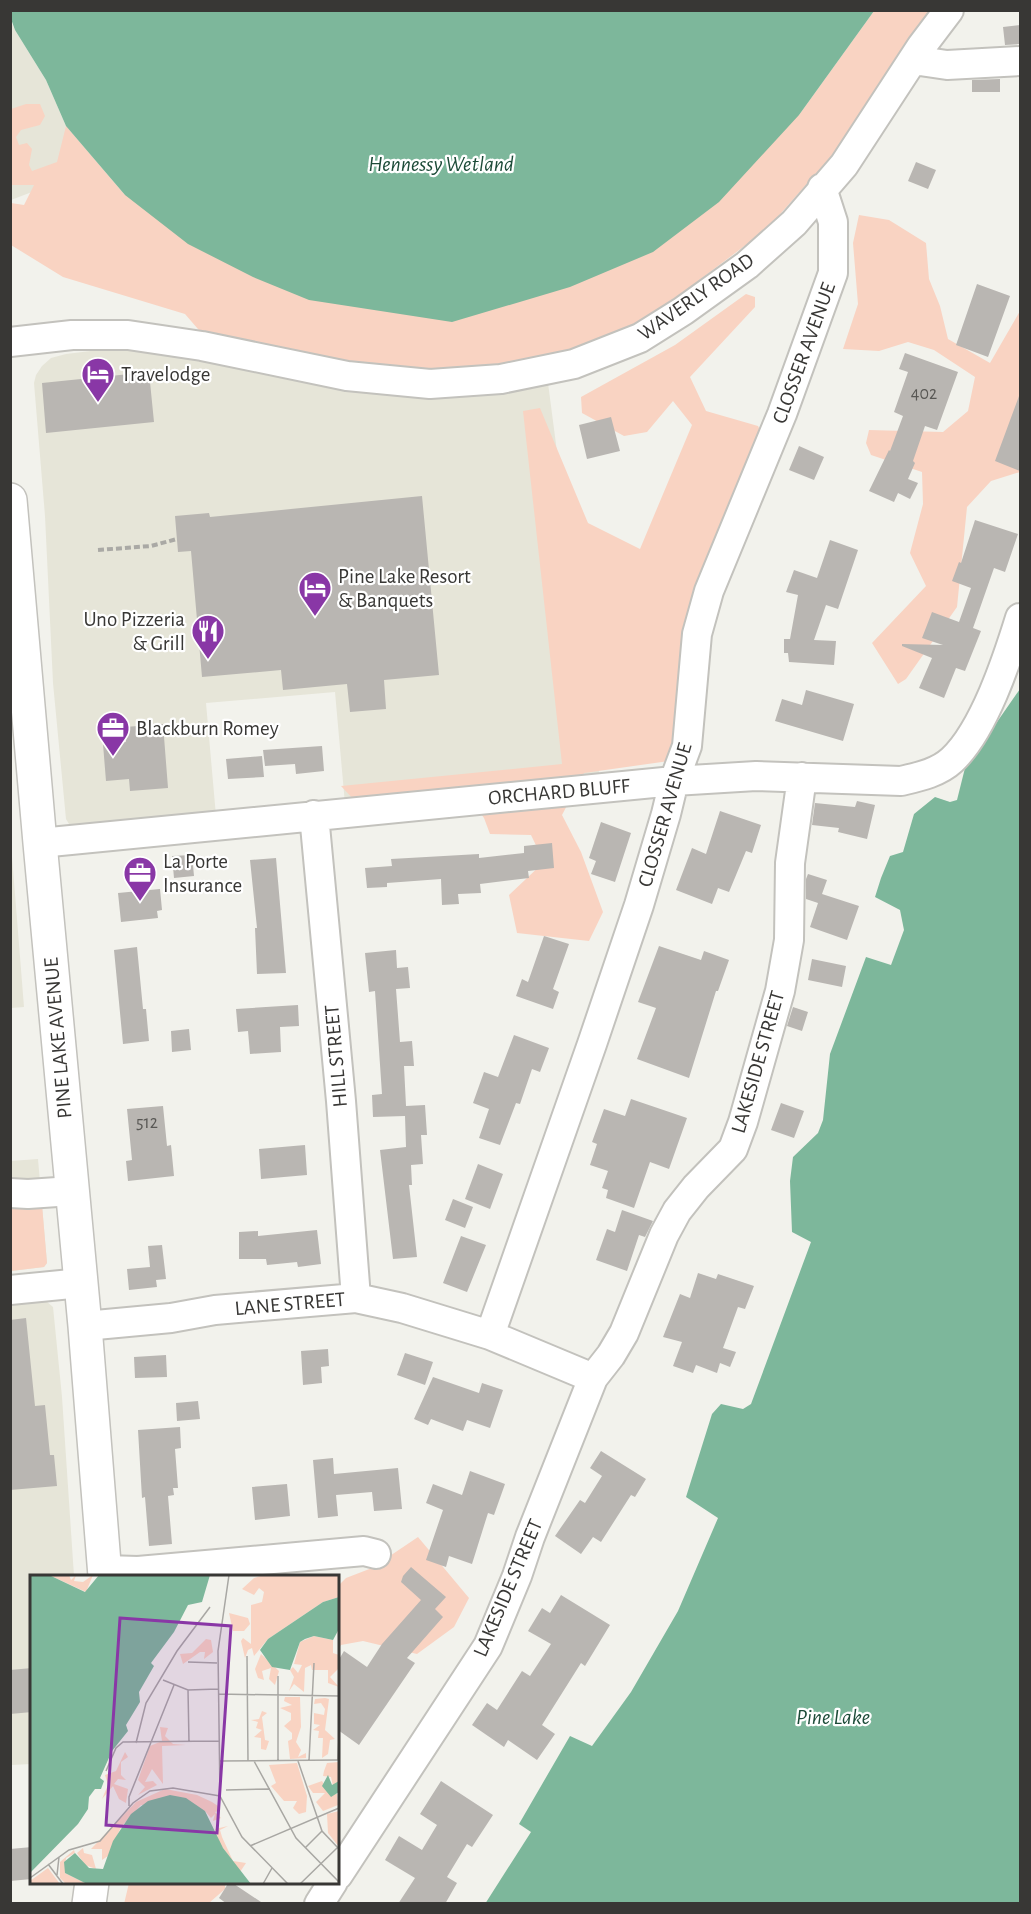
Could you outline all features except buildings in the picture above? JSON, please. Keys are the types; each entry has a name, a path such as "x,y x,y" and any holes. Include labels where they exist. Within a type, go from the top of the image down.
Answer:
{"main road":[{"name":"PINE LAKE AVENUE","path":"10,500 18,662 40,843 85,1326 105,1573"},
{"path":"89,1904 92,1884"}],"street":[{"name":"WAVERLY ROAD","path":"10,342 72,335 128,335 192,344 347,376 430,384 501,380 574,364 640,338 683,311 747,265 794,223 843,165 949,10"},
{"path":"913,60 947,65 1020,61"},
{"name":"CLOSSER AVENUE","path":"490,1335 639,905 674,781 687,746 698,634 709,591 782,414 833,273 833,222 822,188"},
{"name":"ORCHARD BLUFF","path":"40,843 674,781 756,776 901,781 923,776 952,761 966,742 985,711 1003,670 1020,618"},
{"name":"LAKESIDE STREET","path":"339,1874 488,1646 593,1378 624,1333 664,1234 677,1211 696,1187 733,1149 743,1122 780,991 789,940 790,863 802,777"},
{"name":"HILL STREET","path":"314,815 341,1101 356,1298"},
{"path":"10,1193 72,1191"},
{"path":"10,1290 81,1283"},
{"name":"LANE STREET","path":"85,1326 171,1318 215,1310 356,1298 402,1308 490,1335"},
{"path":"490,1335 593,1378"},
{"path":"105,1573 364,1551 376,1554"},
{"path":"319,1904 332,1884"}],"path":[{"path":"98,550 151,546 177,539"}],"shaded area":[{"path":"874,11 936,11 843,143 767,229 661,309 599,343 505,372 434,374 328,360 204,336 185,314 63,277 11,245 11,203 24,205 34,185 11,185 11,109 26,104 40,104 45,116 40,125 21,130 16,137 19,145 27,143 32,149 29,165 32,171 57,162 66,126 125,195 799,115"},
{"path":"10,19 46,80 66,126 100,166 11,200"},
{"path":"859,215 889,220 926,243 929,279 940,306 948,339 990,363 1020,311 1020,472 991,481 967,507 957,607 906,679 898,684 872,643 926,586 910,553 923,504 922,472 871,455 866,443 869,430 943,432 968,411 975,377 934,350 908,342 879,351 843,349 858,304 853,243"},
{"path":"746,294 755,297 755,307 690,377 706,411 758,426 764,438 676,760 584,773 562,815 581,852 603,912 589,941 517,933 509,895 544,862 531,835 490,834 484,818 465,791 358,804 341,786 562,764 523,411 540,408 588,523 640,549 692,425 673,401 647,432 624,436 582,413 581,397 675,345"},
{"path":"132,346 548,383 600,780 345,804 335,692 206,703 216,816 78,828 69,824 66,819 53,683 45,516 34,383 42,366 51,358"},
{"path":"11,844 24,1007 10,1008"},
{"path":"38,1159 47,1263 44,1267 11,1271 11,1161"},
{"path":"10,1202 42,1205 47,1263 44,1267 11,1271"},
{"path":"46,1301 53,1307 62,1397 74,1575 30,1575 30,1764 11,1765 11,1303"},
{"path":"418,1537 469,1598 454,1627 417,1654 363,1641 341,1645 339,1648 339,1585 346,1578 372,1568"},
{"path":"129,1884 225,1884 225,1889 209,1903 124,1904"}],"water":[{"name":"Hennessy Wetland","path":"11,10 874,11 799,115 719,202 653,252 570,287 452,322 309,300 253,277 188,244 125,195 66,126 46,80 15,30"},
{"name":"Pine Lake","path":"1020,689 1020,1903 485,1904 531,1832 519,1824 570,1736 592,1746 631,1692 678,1611 718,1518 686,1497 712,1414 721,1404 743,1409 751,1404 811,1242 792,1232 790,1181 793,1157 818,1133 823,1120 830,1054 866,957 891,965 904,930 900,910 875,897 881,878 890,856 903,852 914,814 935,797 950,802 957,800 965,768"}],"place":[{"name":"Travelodge","path":"98,403"},
{"name":"Pine Lake Resort & Banquets","path":"315,617"},
{"name":"Uno Pizzeria & Grill","path":"208,660"},
{"name":"Blackburn Romey","path":"113,757"},
{"name":"La Porte Insurance","path":"140,902"}]}
